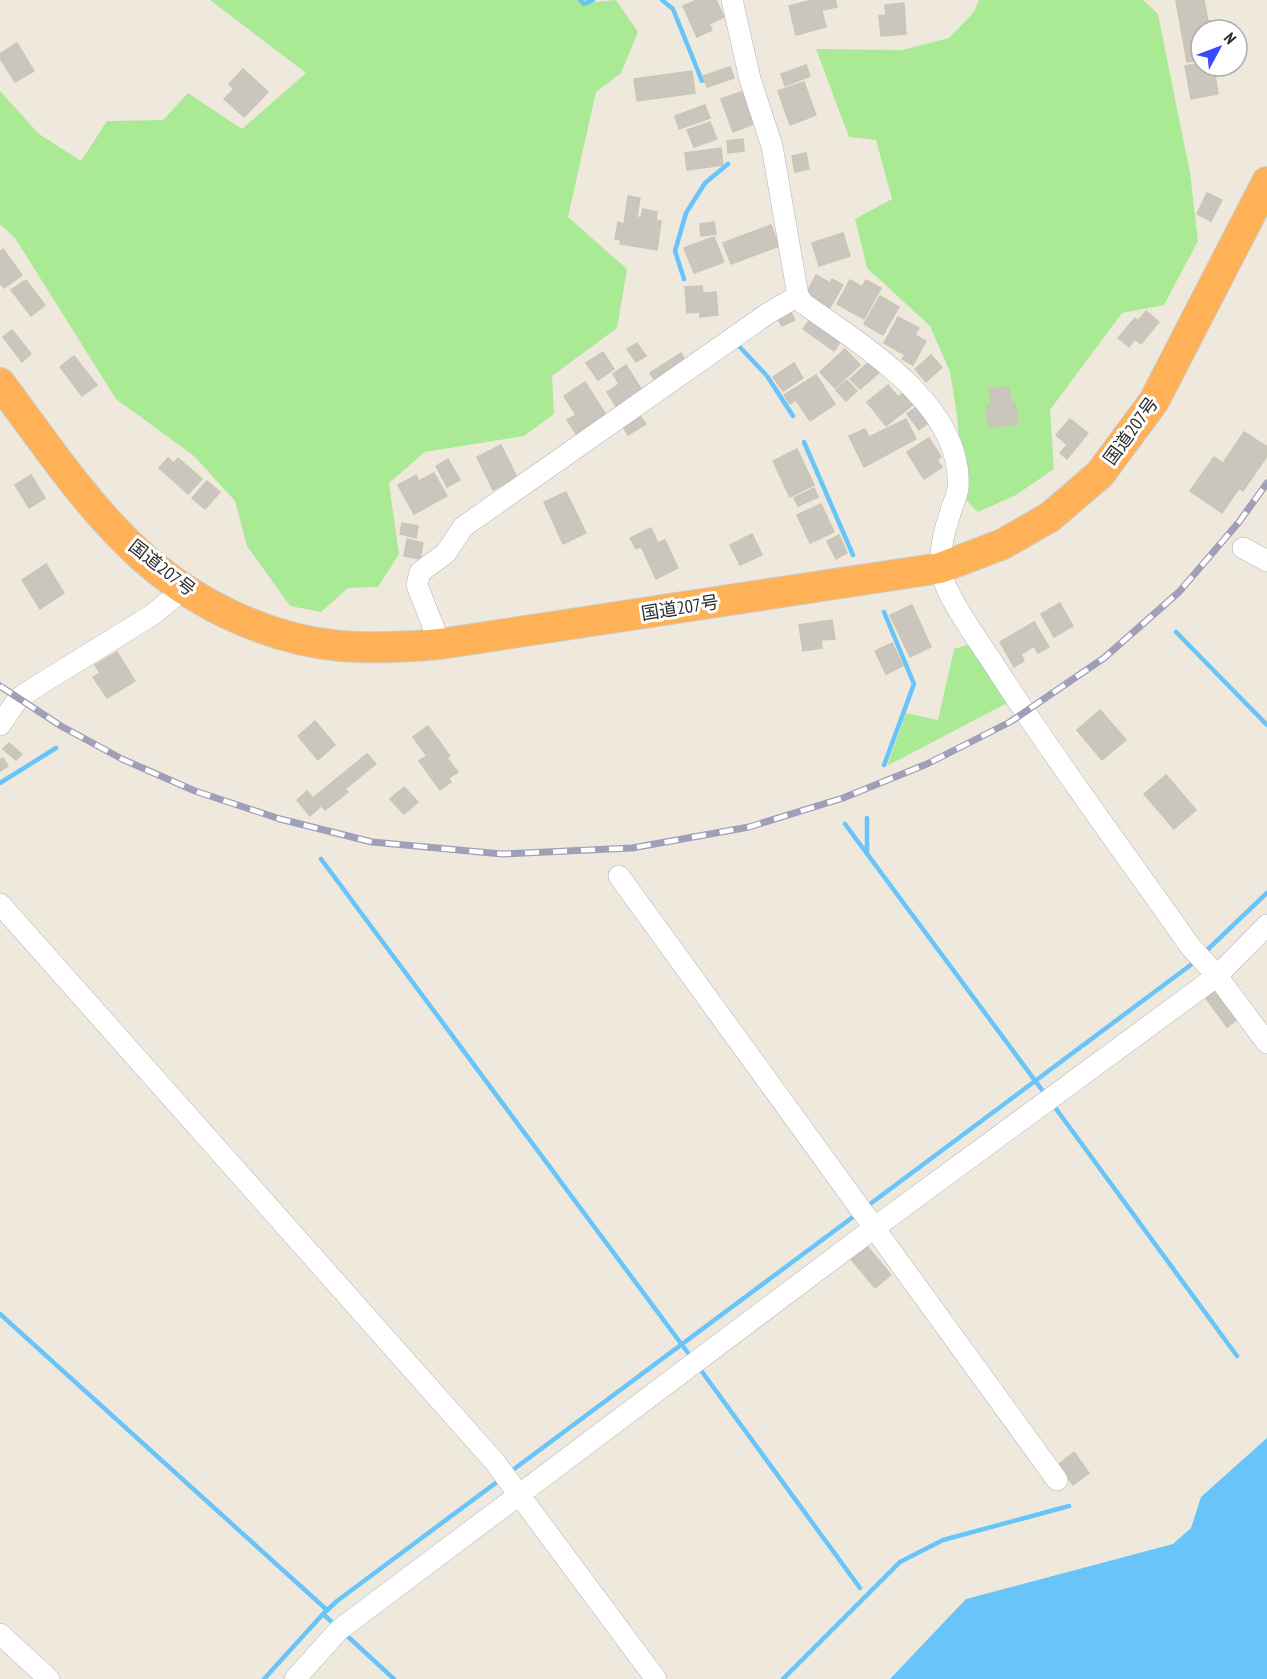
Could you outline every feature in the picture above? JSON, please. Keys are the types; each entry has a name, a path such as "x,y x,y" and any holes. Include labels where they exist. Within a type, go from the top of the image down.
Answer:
{"highway":[{"name":"国道207号","path":"0,383 83,493 134,549 184,589 241,619 288,637 339,646 392,648 440,644 940,568 1003,544 1050,517 1100,474 1154,401 1267,182"}],"street":[{"path":"732,0 750,79 772,146 798,296 804,304 890,365 913,388 950,439 958,489 946,525 940,568 948,592 1025,712 1206,963 1267,1043"},
{"path":"440,644 417,585 420,572 446,553 463,528 767,314 798,296"},
{"path":"1243,548 1267,561"},
{"path":"0,725 18,699 152,615 184,589"},
{"path":"619,876 1057,1480"},
{"path":"0,904 511,1482 656,1679"},
{"path":"296,1679 339,1630 511,1482 1206,963 1267,925"},
{"path":"0,1634 50,1679"}],"green space":[{"path":"210,0 588,0 585,3 616,0 638,32 621,73 596,92 568,217 627,269 617,328 552,376 554,414 524,436 425,452 389,483 399,554 378,587 348,588 321,612 290,606 247,546 235,501 194,456 116,399 15,238 0,224 0,91 39,134 81,161 107,121 163,120 188,93 242,129 306,73"},
{"path":"979,0 1143,0 1158,14 1190,173 1198,241 1164,305 1122,313 1050,410 1054,469 1016,495 978,512 965,499 950,372 930,326 867,268 855,219 892,199 876,140 849,137 816,49 902,50 949,38 974,12"},
{"path":"974,643 1009,702 887,766 906,713 938,720 954,649"}],"water":[{"path":"1267,1438 1267,1679 890,1679 966,1599 1173,1544 1191,1528 1201,1497"}],"building":[{"path":"697,0 716,0 724,17 709,24 712,30 697,37 683,6"},
{"path":"819,0 826,27 796,35 789,6"},
{"path":"820,0 835,0 837,7 823,10"},
{"path":"1204,0 1207,18 1189,18 1189,62 1187,62 1176,1"},
{"path":"904,3 906,34 881,36 879,16 886,15 885,5"},
{"path":"17,43 34,71 15,82 0,58 0,54"},
{"path":"806,65 810,76 785,86 781,74"},
{"path":"1189,65 1189,78 1216,78 1218,94 1191,99 1185,66"},
{"path":"730,67 734,78 707,87 703,76"},
{"path":"243,69 268,92 244,117 224,99 234,89 229,84"},
{"path":"692,71 695,93 637,101 634,79"},
{"path":"804,82 816,115 790,125 778,91"},
{"path":"744,91 756,123 733,132 721,99"},
{"path":"705,105 710,118 679,129 675,116"},
{"path":"710,122 717,139 694,147 687,130"},
{"path":"743,139 744,151 728,153 727,141"},
{"path":"721,148 723,165 687,170 685,153"},
{"path":"806,153 809,169 795,172 792,156"},
{"path":"1207,193 1222,200 1211,221 1197,214"},
{"path":"628,196 640,198 637,217 641,218 643,209 657,212 656,221 661,221 657,250 620,244 621,240 615,239 618,222 624,224"},
{"path":"714,222 716,234 701,236 700,224"},
{"path":"771,225 779,246 731,264 723,243"},
{"path":"843,233 850,256 819,266 812,243"},
{"path":"714,237 724,262 694,273 684,248"},
{"path":"3,249 22,275 4,288 0,283 0,252"},
{"path":"816,275 830,283 832,279 843,285 829,309 816,302 818,299 807,292"},
{"path":"26,280 45,305 31,316 11,290"},
{"path":"850,280 862,287 866,280 881,288 864,319 837,304"},
{"path":"702,286 703,293 716,292 718,315 700,317 700,312 687,313 685,287"},
{"path":"880,296 899,307 883,335 864,324"},
{"path":"789,309 795,320 782,326 776,316"},
{"path":"1146,311 1159,322 1141,344 1135,339 1129,347 1118,338 1135,318 1138,321"},
{"path":"898,317 919,328 915,335 926,341 913,365 902,359 905,355 884,343"},
{"path":"810,319 841,341 834,351 803,329"},
{"path":"12,330 31,354 22,362 3,337"},
{"path":"637,343 646,356 636,362 627,349"},
{"path":"845,349 860,365 835,388 820,372"},
{"path":"603,352 614,369 598,380 586,363"},
{"path":"681,353 687,363 656,383 650,373"},
{"path":"931,355 942,367 926,382 915,369"},
{"path":"74,356 97,385 82,396 60,367"},
{"path":"871,360 881,371 860,389 850,379"},
{"path":"794,363 803,378 783,391 773,377"},
{"path":"626,365 643,392 617,408 607,392 619,384 613,374"},
{"path":"816,375 835,404 810,421 796,400 790,404 784,395"},
{"path":"847,380 857,391 846,401 836,390"},
{"path":"585,382 606,415 576,434 567,420 576,415 564,396"},
{"path":"888,385 898,397 904,392 914,404 886,426 867,402"},
{"path":"1009,387 1011,403 1015,403 1018,424 989,427 986,406 991,406 989,389"},
{"path":"916,407 928,423 919,430 907,414"},
{"path":"639,414 646,424 628,435 622,425"},
{"path":"906,419 916,439 864,467 849,436 865,429 869,437"},
{"path":"1070,419 1088,433 1067,459 1060,453 1067,445 1056,435"},
{"path":"1244,432 1267,447 1267,456 1243,491 1239,488 1222,513 1190,491 1214,457 1223,463"},
{"path":"929,438 941,457 937,460 942,467 924,479 907,452"},
{"path":"501,445 517,478 493,490 477,457"},
{"path":"797,449 814,485 790,497 773,461"},
{"path":"168,458 174,463 178,458 202,479 188,494 159,468"},
{"path":"448,459 460,480 447,487 436,466"},
{"path":"434,473 447,496 414,514 398,485 416,475 419,481"},
{"path":"31,475 45,498 29,508 15,485"},
{"path":"207,481 220,492 205,509 192,498"},
{"path":"814,488 818,497 798,506 794,498"},
{"path":"566,492 586,533 563,544 544,502"},
{"path":"821,504 834,532 810,543 797,515"},
{"path":"402,523 418,526 416,538 400,534"},
{"path":"651,528 658,543 665,540 678,568 656,579 641,546 636,549 630,538"},
{"path":"752,534 762,555 740,565 730,545"},
{"path":"839,535 847,553 836,559 827,541"},
{"path":"407,539 423,543 420,559 404,556"},
{"path":"46,564 64,593 40,609 22,580"},
{"path":"1060,603 1073,626 1054,637 1041,614"},
{"path":"912,605 931,647 910,657 890,615"},
{"path":"832,620 835,639 821,640 822,648 803,651 799,625"},
{"path":"1034,622 1049,647 1038,653 1034,646 1021,654 1024,661 1014,667 1000,642"},
{"path":"892,643 903,666 886,674 875,651"},
{"path":"117,652 135,681 107,698 93,677 100,673 95,665"},
{"path":"1100,710 1126,740 1102,760 1077,730"},
{"path":"315,721 335,745 318,760 298,736"},
{"path":"428,726 450,756 447,758 458,772 449,778 451,782 440,790 419,761 427,756 413,737"},
{"path":"9,743 22,754 16,760 3,749"},
{"path":"367,754 376,764 345,789 348,792 325,810 314,797"},
{"path":"3,758 8,766 0,771 0,760"},
{"path":"1166,775 1196,810 1174,829 1144,794"},
{"path":"404,787 418,802 404,814 390,799"},
{"path":"307,791 320,807 310,816 297,800"},
{"path":"1217,988 1239,1018 1227,1027 1205,997"},
{"path":"867,1246 891,1275 875,1288 851,1259"},
{"path":"1074,1452 1089,1473 1073,1485 1058,1465"}],"waterway":[{"path":"580,0 584,4 593,0"},
{"path":"662,0 673,9 702,81"},
{"path":"684,279 675,251 686,213 705,183 728,164"},
{"path":"737,344 767,376 793,416"},
{"path":"804,442 853,555"},
{"path":"884,612 914,684 884,765"},
{"path":"1176,632 1267,725"},
{"path":"0,783 56,748"},
{"path":"867,818 867,854"},
{"path":"845,824 1045,1094"},
{"path":"321,859 691,1357"},
{"path":"1204,953 1267,893"},
{"path":"866,1207 1196,961"},
{"path":"1054,1106 1237,1356"},
{"path":"510,1472 857,1214"},
{"path":"0,1314 327,1610"},
{"path":"700,1369 860,1588"},
{"path":"264,1679 337,1601 501,1479"},
{"path":"783,1679 900,1562 943,1540 1069,1506"},
{"path":"323,1614 334,1624"},
{"path":"345,1634 394,1679"}],"railway":[{"path":"0,686 61,726 122,759 195,791 280,819 372,842 502,854 632,848 749,827 843,798 927,764 1010,722 1104,658 1179,592 1239,522 1267,483"}]}
